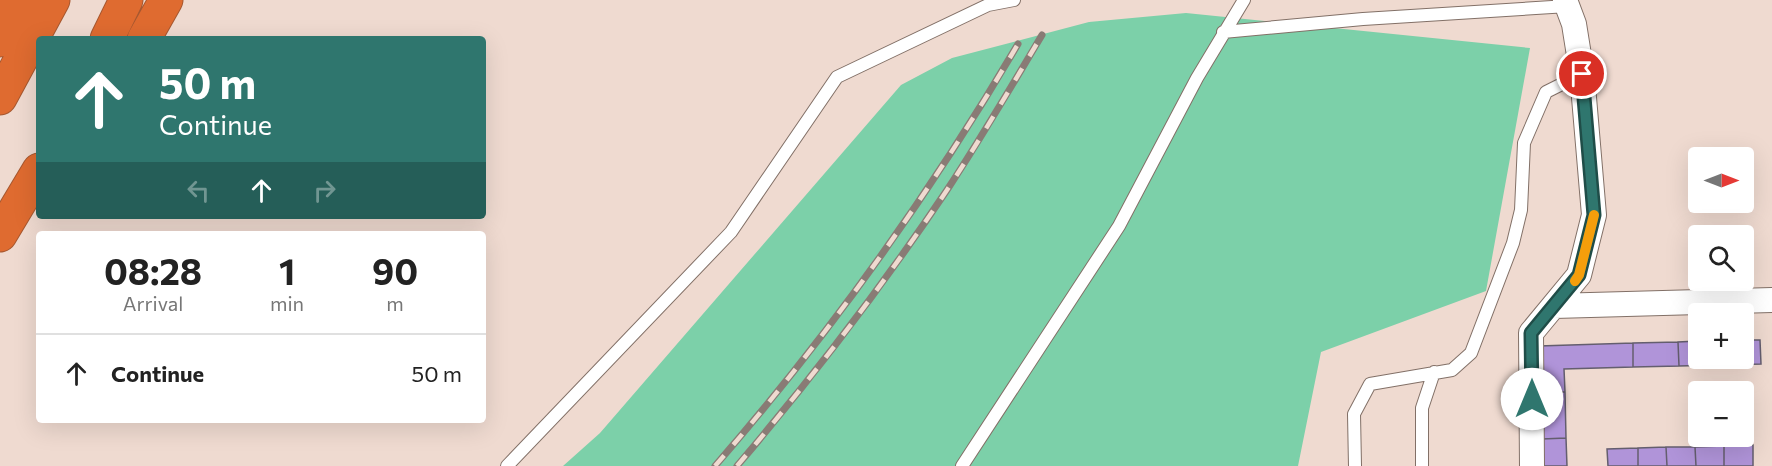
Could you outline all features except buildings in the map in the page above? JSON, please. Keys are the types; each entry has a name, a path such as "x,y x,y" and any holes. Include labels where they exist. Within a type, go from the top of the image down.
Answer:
{"highway":[{"path":"0,40 18,0"},
{"path":"0,98 53,0"},
{"path":"108,36 126,0"},
{"path":"146,36 166,0"},
{"path":"0,234 36,175"}],"street":[{"path":"1532,466 1531,333 1579,275 1594,215 1582,74 1569,10"},
{"path":"1554,306 1772,300"}],"lane":[{"path":"507,466 731,232 837,77 988,6 1014,0"},
{"path":"962,466 1119,226 1197,78 1244,0"},
{"path":"1224,32 1363,19 1569,10"},
{"path":"1355,466 1354,414 1370,384 1452,370 1471,353 1513,243 1521,210 1524,143 1546,92 1582,74"},
{"path":"1422,466 1422,408 1434,372"}],"green space":[{"path":"1186,13 1530,48 1486,291 1321,352 1298,466 563,466 600,433 901,85 952,58 1089,22"}],"railway":[{"path":"737,466 819,366 897,262 959,171 1042,35"},
{"path":"715,466 798,366 876,262 950,155 1018,44"}],"slow traffic":[{"path":"1575,281 1579,275 1594,215"}],"route":[{"path":"1532,399 1531,333 1579,275 1594,215 1582,74"}]}
